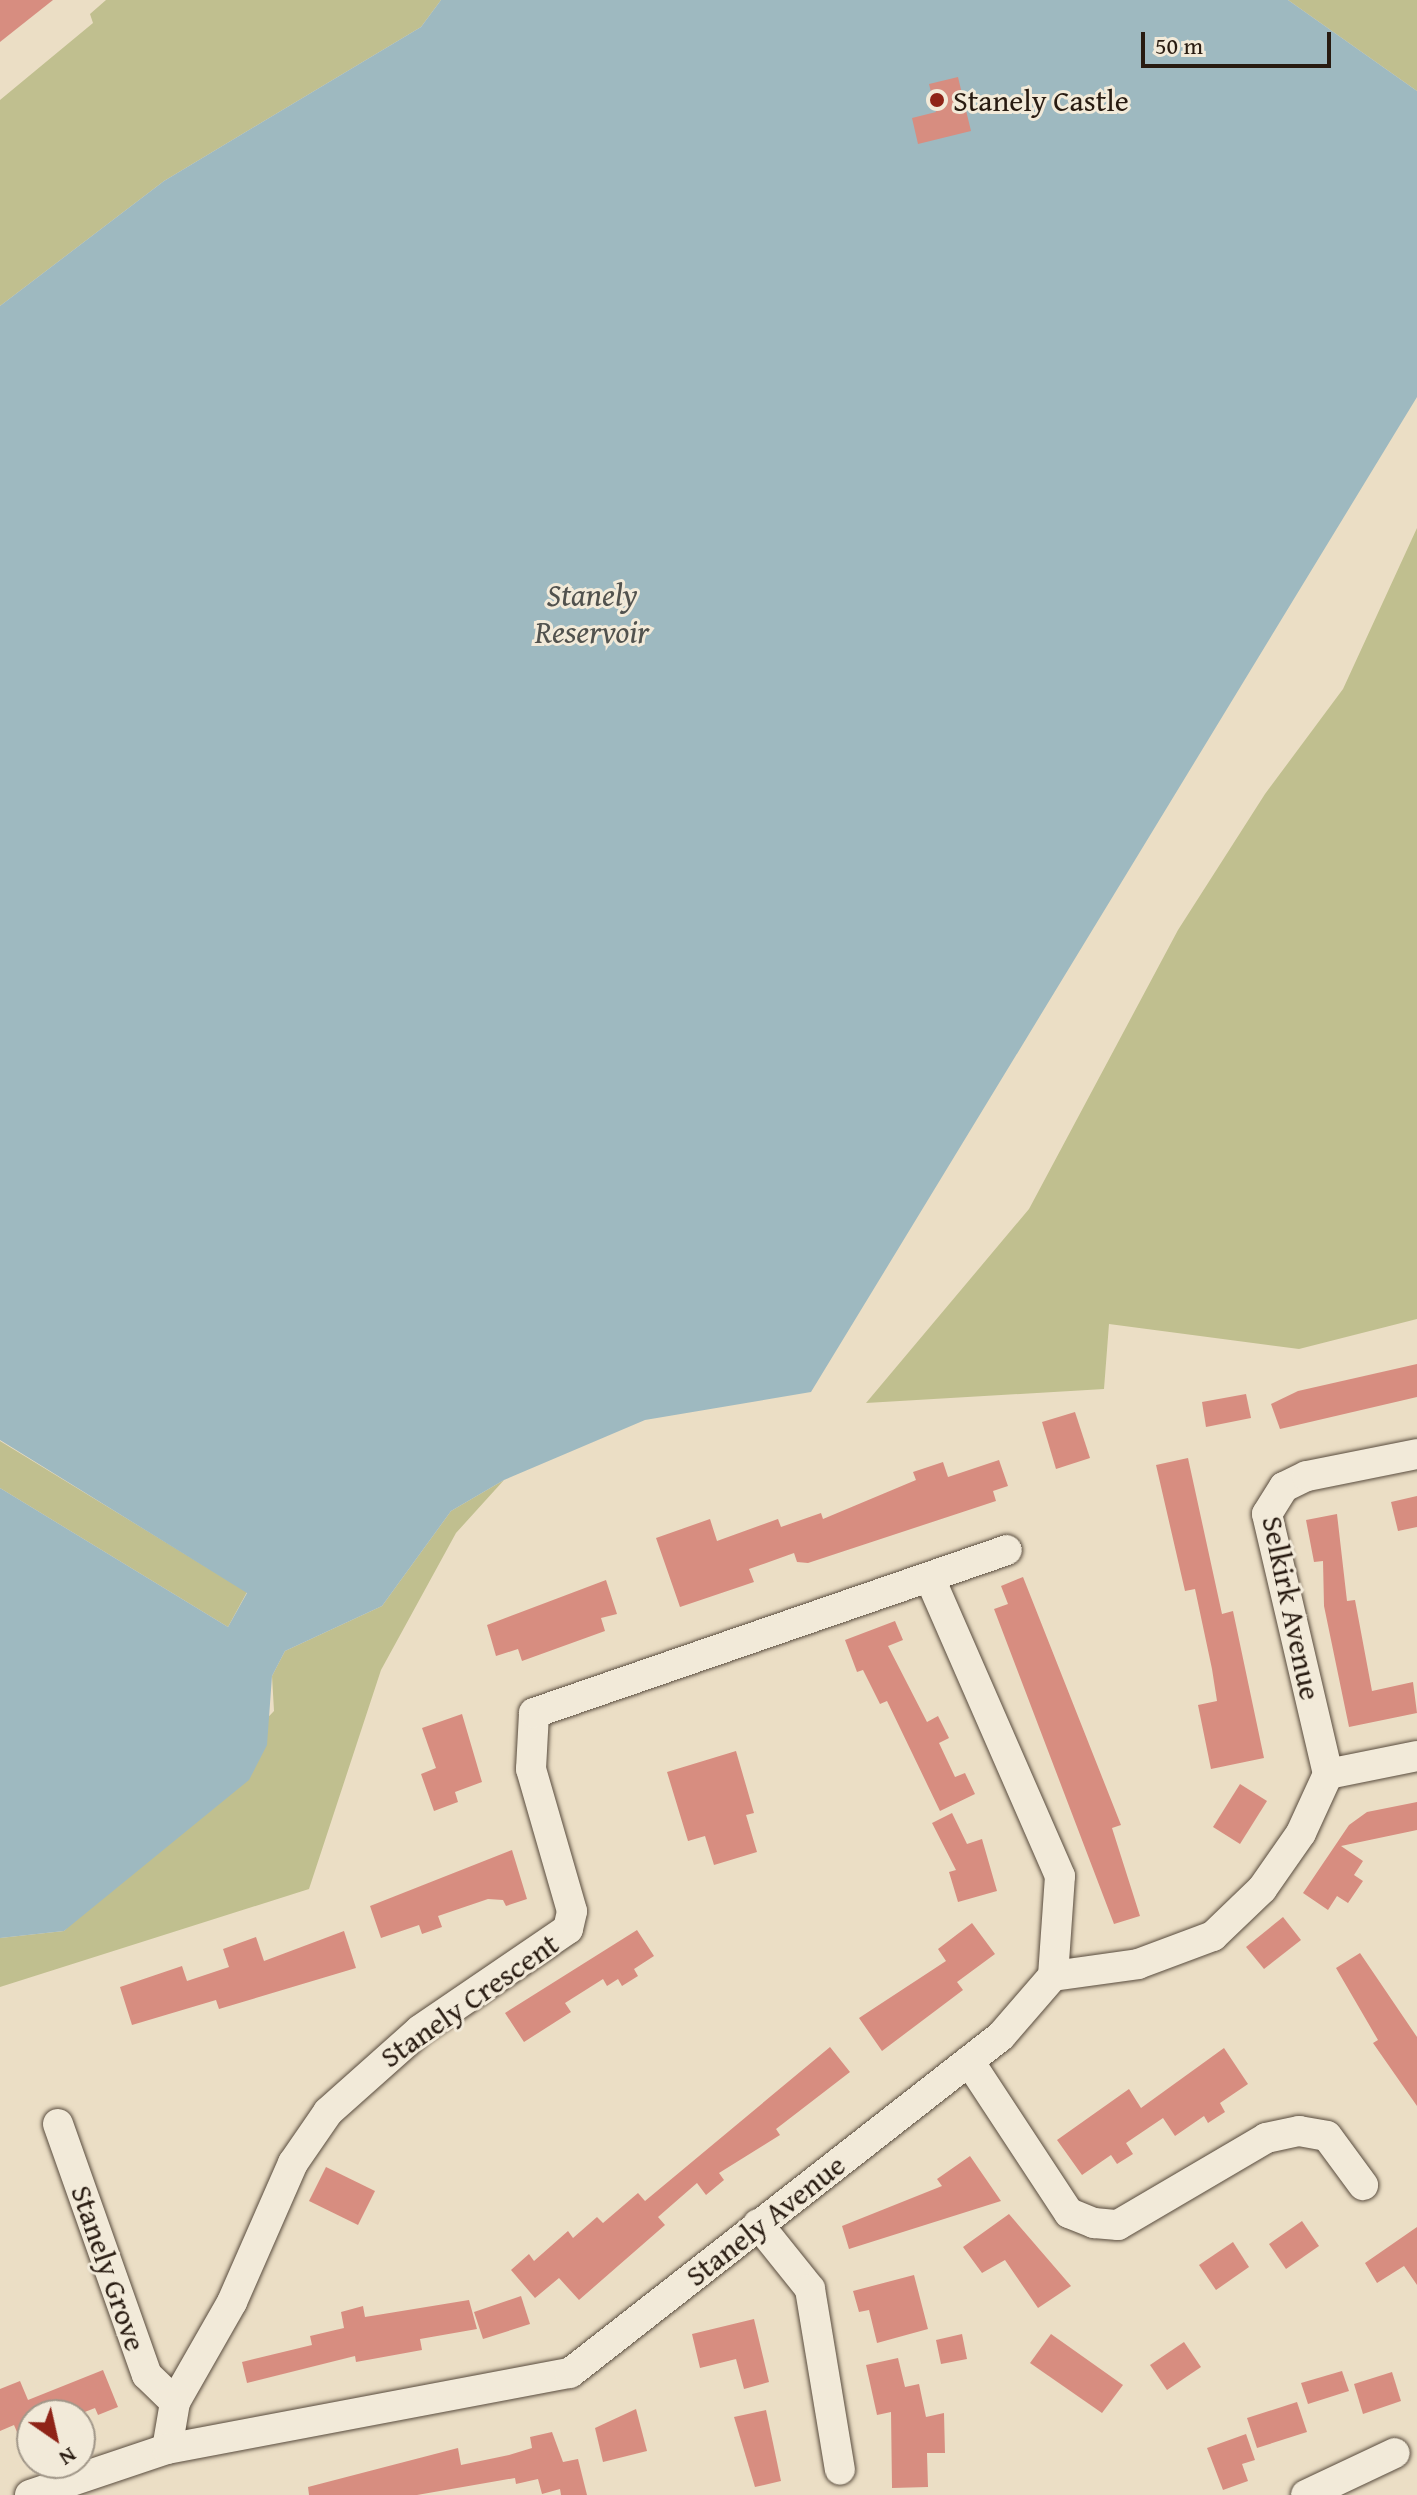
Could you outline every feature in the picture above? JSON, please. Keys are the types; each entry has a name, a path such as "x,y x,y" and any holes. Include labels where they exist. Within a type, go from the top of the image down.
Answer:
{"street":[{"name":"Selkirk Avenue","path":"1328,1774 1267,1514 1284,1487 1307,1476 1417,1454"},
{"name":"Stanely Crescent","path":"167,2449 175,2402 232,2302 293,2163 328,2112 420,2030 568,1929 572,1911 531,1769 534,1713 1007,1550"},
{"path":"930,1579 1060,1876 1053,1976 1138,1964 1213,1936 1262,1889 1301,1833 1328,1774 1417,1756"},
{"name":"Stanely Avenue","path":"30,2495 167,2449 570,2373 1001,2036 1053,1976"},
{"path":"969,2061 1069,2213 1094,2223 1118,2225 1266,2138 1299,2131 1327,2136 1363,2185"},
{"name":"Stanely Grove","path":"58,2124 147,2375 175,2402"},
{"path":"758,2224 810,2289 840,2470"},
{"path":"1306,2495 1395,2453"}],"shaded area":[{"path":"106,0 441,0 421,27 164,181 0,306 0,100 93,23 90,14"},
{"path":"1288,0 1417,0 1417,91"},
{"path":"1417,528 1417,1319 1299,1349 1109,1324 1104,1389 866,1403 1029,1209 1178,930 1265,794 1343,689"},
{"path":"0,1441 247,1592 228,1627 0,1488"},
{"path":"504,1480 456,1533 381,1670 309,1889 0,1987 0,1938 64,1931 274,1711 272,1676 285,1651 382,1606 451,1511"}],"water":[{"name":"Stanely Reservoir","path":"441,0 1288,0 1417,91 1417,397 811,1392 645,1420 504,1480 451,1511 382,1606 285,1651 272,1676 267,1745 249,1780 64,1931 0,1938 0,1488 228,1627 247,1593 0,1440 0,306 164,181 421,27"}],"building":[{"path":"0,0 53,0 0,42"},
{"path":"958,77 971,131 918,144 912,118 936,112 929,84"},
{"path":"1417,1364 1417,1397 1280,1429 1271,1404 1298,1391"},
{"path":"1246,1394 1251,1418 1206,1427 1202,1402"},
{"path":"1075,1412 1090,1458 1056,1469 1042,1422"},
{"path":"1188,1458 1222,1614 1233,1611 1264,1758 1211,1769 1198,1705 1217,1701 1212,1669 1195,1589 1185,1591 1156,1465"},
{"path":"999,1460 1008,1486 993,1491 996,1501 808,1563 797,1562 794,1553 749,1569 754,1582 680,1607 656,1538 710,1519 717,1541 778,1519 781,1527 821,1513 823,1519 916,1480 913,1472 943,1462 948,1477"},
{"path":"1417,1496 1417,1527 1398,1531 1391,1502"},
{"path":"1337,1514 1347,1601 1355,1600 1372,1691 1413,1682 1417,1713 1349,1727 1324,1606 1323,1561 1314,1562 1306,1520"},
{"path":"1023,1577 1121,1825 1112,1828 1140,1916 1114,1924 994,1609 1008,1604 1001,1586"},
{"path":"606,1580 617,1614 601,1618 605,1631 522,1661 518,1649 496,1656 487,1625"},
{"path":"895,1621 903,1640 888,1646 927,1722 938,1716 949,1738 939,1743 955,1777 965,1773 975,1794 940,1811 887,1701 880,1704 863,1670 857,1672 845,1640"},
{"path":"462,1714 482,1782 455,1792 458,1802 434,1811 421,1774 436,1768 422,1728"},
{"path":"736,1751 754,1813 746,1815 757,1852 714,1865 705,1836 688,1841 667,1772"},
{"path":"1240,1784 1267,1801 1240,1844 1213,1827"},
{"path":"1417,1802 1417,1830 1341,1846 1363,1861 1354,1875 1363,1881 1348,1903 1337,1896 1328,1910 1303,1893 1349,1825 1367,1812"},
{"path":"952,1813 967,1844 982,1839 997,1891 958,1902 949,1872 956,1870 932,1823"},
{"path":"512,1850 527,1899 506,1906 503,1900 488,1899 438,1916 442,1927 422,1934 419,1925 381,1938 370,1906"},
{"path":"1283,1917 1301,1940 1264,1969 1246,1947"},
{"path":"972,1923 995,1954 957,1982 963,1990 882,2051 859,2018 946,1961 938,1949"},
{"path":"637,1930 654,1956 634,1969 638,1976 622,1986 618,1979 607,1986 603,1979 565,2003 571,2012 524,2042 505,2013"},
{"path":"344,1931 356,1968 219,2009 216,2000 132,2025 120,1987 182,1966 187,1981 229,1967 223,1949 256,1937 264,1961"},
{"path":"1360,1953 1417,2037 1417,2106 1373,2043 1378,2040 1336,1968"},
{"path":"830,2047 850,2072 776,2129 780,2135 719,2173 724,2180 706,2195 697,2183 658,2217 665,2225 579,2300 559,2278 535,2298 511,2270 529,2254 534,2261 568,2231 573,2238 597,2217 603,2223 638,2193 645,2201"},
{"path":"1224,2048 1248,2084 1220,2103 1225,2112 1208,2123 1204,2116 1175,2136 1163,2118 1126,2143 1133,2154 1117,2164 1111,2155 1082,2175 1057,2140 1129,2089 1141,2108"},
{"path":"970,2156 1001,2201 849,2249 842,2226 942,2186 937,2179"},
{"path":"326,2167 375,2191 358,2225 309,2201"},
{"path":"1009,2214 1071,2286 1038,2308 1005,2260 982,2273 963,2247"},
{"path":"1302,2221 1319,2246 1286,2269 1269,2244"},
{"path":"1417,2227 1417,2285 1404,2266 1377,2283 1365,2263"},
{"path":"1233,2242 1249,2267 1216,2290 1199,2265"},
{"path":"914,2275 928,2329 877,2343 869,2310 859,2312 853,2291"},
{"path":"521,2296 530,2324 483,2339 474,2312"},
{"path":"469,2300 477,2329 420,2339 422,2350 356,2362 355,2356 247,2383 242,2362 312,2345 310,2336 344,2328 341,2312 363,2306 365,2317"},
{"path":"754,2319 769,2382 744,2389 736,2359 700,2368 692,2334"},
{"path":"962,2334 967,2359 941,2364 936,2340"},
{"path":"1051,2334 1123,2385 1102,2413 1030,2363"},
{"path":"1184,2342 1201,2367 1167,2390 1150,2365"},
{"path":"898,2358 905,2387 919,2384 926,2417 944,2413 945,2453 927,2453 928,2487 892,2488 891,2412 877,2415 866,2365"},
{"path":"103,2370 118,2407 98,2415 96,2399 30,2399"},
{"path":"1342,2371 1349,2391 1308,2404 1301,2383"},
{"path":"1392,2372 1401,2401 1363,2414 1354,2384"},
{"path":"20,2381 28,2399 16,2399 16,2430 14,2425 0,2431 0,2389"},
{"path":"1297,2402 1307,2432 1257,2448 1247,2418"},
{"path":"636,2409 647,2451 603,2462 595,2428"},
{"path":"766,2410 781,2481 755,2487 734,2417"},
{"path":"552,2432 563,2462 578,2459 587,2495 561,2495 560,2489 542,2494 538,2479 516,2484 515,2478 417,2495 309,2495 308,2487 458,2448 461,2465 509,2455 532,2448 530,2437"},
{"path":"1246,2434 1255,2460 1242,2464 1248,2481 1223,2490 1207,2448"}],"place":[{"name":"Stanely Castle","path":"937,100"}]}
